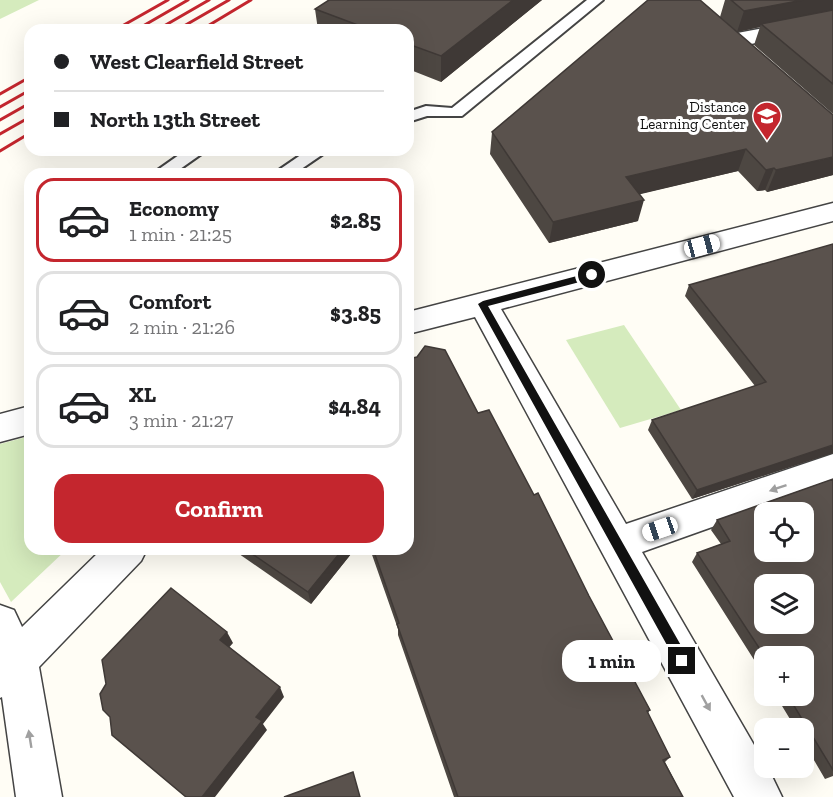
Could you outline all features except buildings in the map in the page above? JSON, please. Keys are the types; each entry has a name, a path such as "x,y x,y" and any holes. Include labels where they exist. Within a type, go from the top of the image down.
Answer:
{"street":[{"path":"732,41 833,21"},
{"path":"414,321 833,212"},
{"path":"483,304 759,797"},
{"path":"0,428 24,422"},
{"path":"617,544 833,469"},
{"path":"39,797 6,654 121,555"}],"lane":[{"path":"414,115 426,111 456,113 596,0"},
{"path":"170,168 189,156"},
{"path":"292,168 310,156"}],"green space":[{"path":"0,0 39,0 0,19"},
{"path":"624,325 681,410 620,428 566,340"},
{"path":"24,438 24,555 61,555 11,602 0,582 0,444"}],"railway":[{"path":"126,24 168,0"},
{"path":"146,24 188,0"},
{"path":"167,24 209,0"},
{"path":"187,24 229,0"},
{"path":"211,24 251,0"},
{"path":"0,94 24,80"},
{"path":"0,107 24,93"},
{"path":"0,120 24,106"},
{"path":"0,134 24,120"},
{"path":"0,151 24,137"}],"place":[{"name":"Distance Learning Center","path":"767,142"}],"route":[{"path":"592,275 483,304 682,661"}]}
